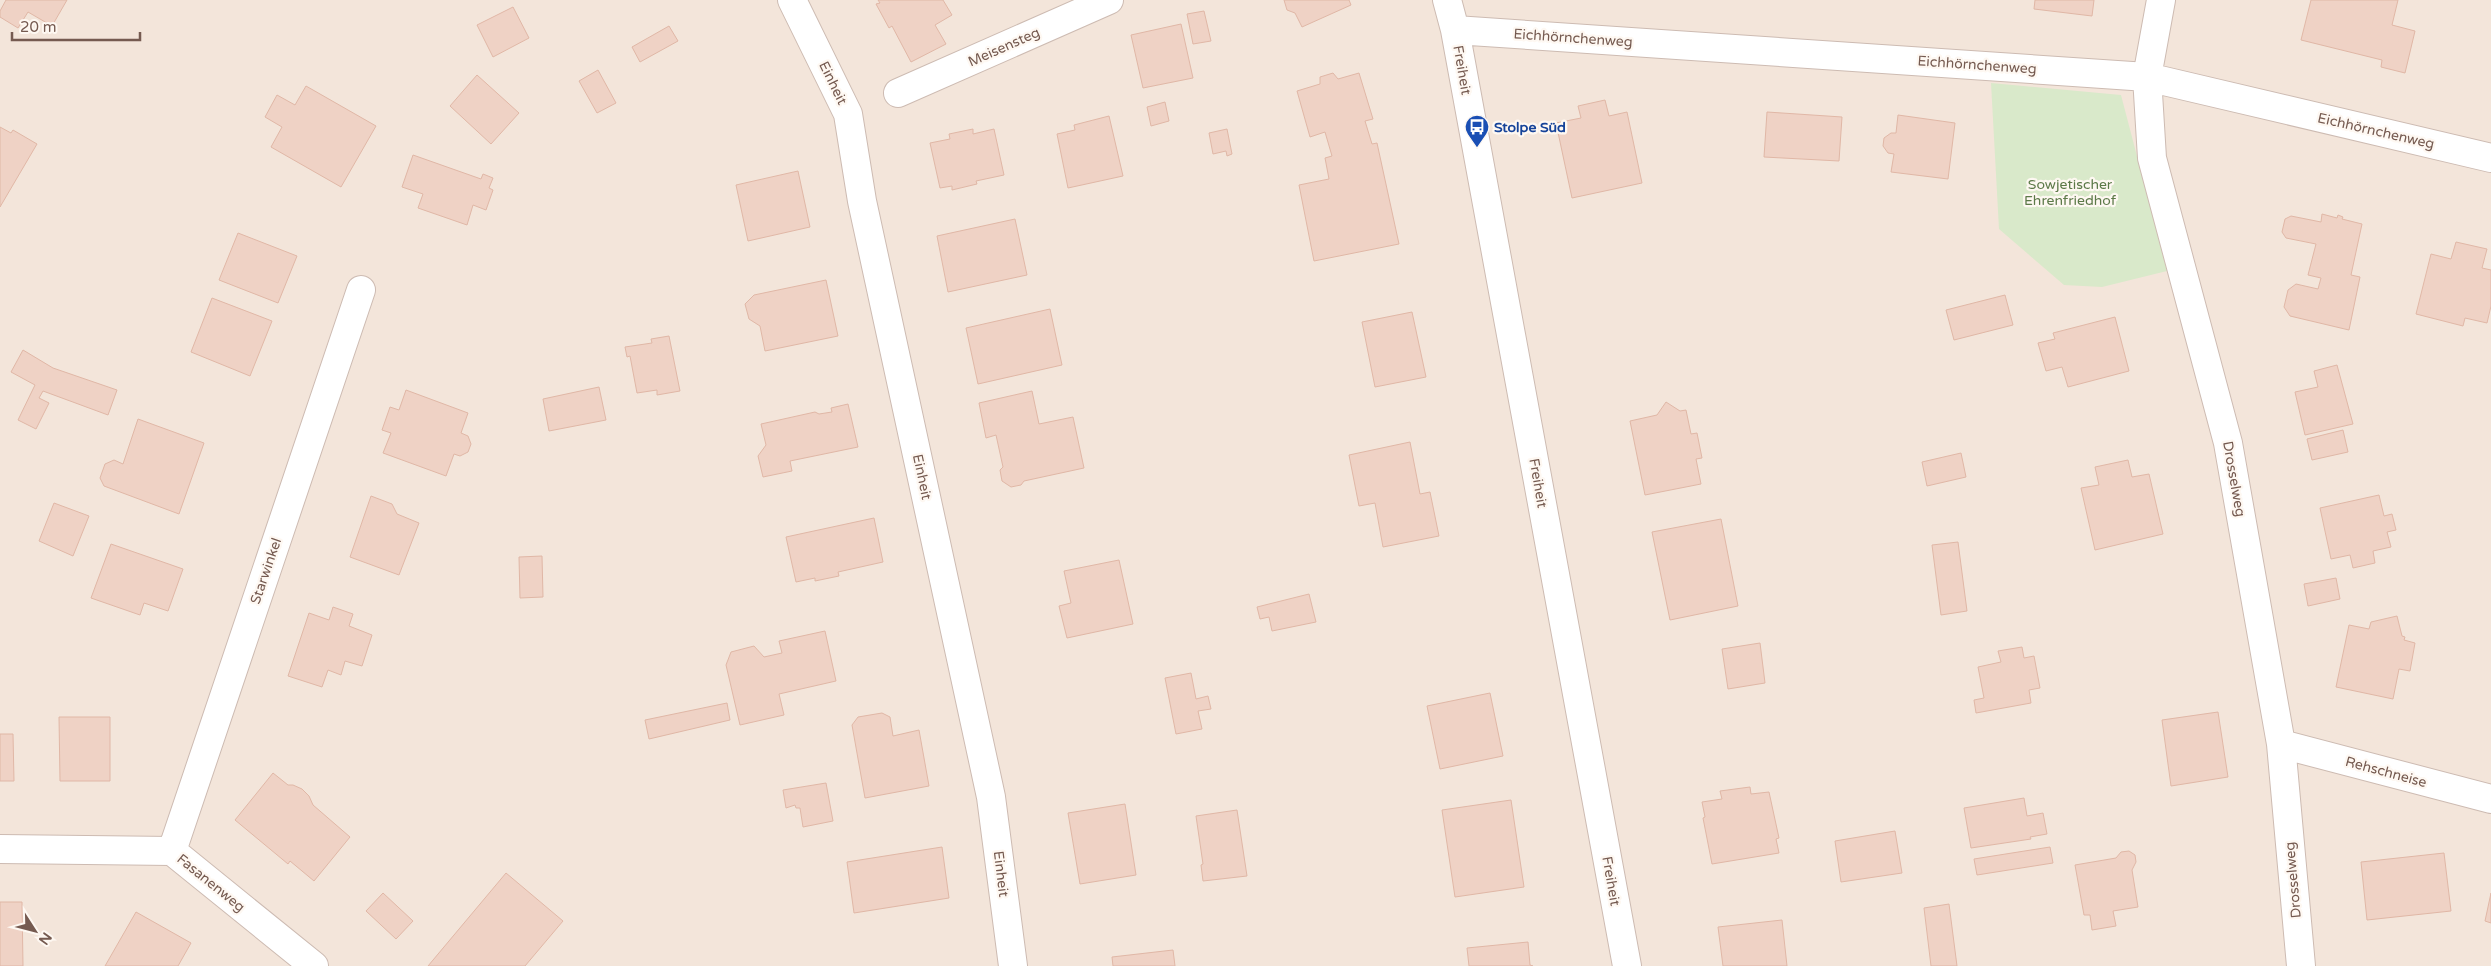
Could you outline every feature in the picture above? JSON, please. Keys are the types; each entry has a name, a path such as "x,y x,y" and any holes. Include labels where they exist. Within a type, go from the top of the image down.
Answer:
{"street":[{"name":"Einheit","path":"792,0 848,114 862,201 991,797 1013,966"},
{"name":"Meisensteg","path":"898,94 1109,0"},
{"name":"Freiheit","path":"1447,0 1455,30 1627,966"},
{"name":"Drosselweg","path":"2161,0 2147,77 2152,158 2228,443 2281,744 2301,966"},
{"name":"Eichhörnchenweg","path":"1455,30 2147,77 2491,158"},
{"name":"Starwinkel","path":"172,851 361,290"},
{"name":"Rehschneise","path":"2281,744 2491,799"},
{"name":"Fasanenweg","path":"0,849 172,851 314,966"}],"shaded area":[{"path":"0,0 2491,0 2491,966 0,966"}],"green space":[{"name":"Sowjetischer Ehrenfriedhof","path":"1991,83 2121,95 2167,271 2102,287 2064,285 1999,229"}],"building":[{"path":"6,0 67,0 52,26 28,12 18,28 0,17 0,11"},
{"path":"878,0 943,0 952,15 935,25 946,44 911,62 892,26 889,28 876,4 880,3"},
{"path":"1284,0 1349,0 1351,5 1302,27 1295,13 1287,10"},
{"path":"2035,0 2094,0 2092,16 2034,9"},
{"path":"2311,0 2398,0 2392,25 2415,31 2405,73 2381,67 2382,60 2301,40"},
{"path":"513,7 529,38 493,57 477,25"},
{"path":"1204,11 1211,41 1193,44 1187,14"},
{"path":"1181,24 1193,78 1143,88 1131,35"},
{"path":"669,26 678,41 640,62 632,47"},
{"path":"598,70 616,103 597,113 579,81"},
{"path":"1333,73 1338,79 1359,73 1373,119 1365,121 1372,144 1377,143 1399,244 1314,261 1299,185 1329,179 1325,158 1332,156 1325,132 1310,137 1297,91 1320,84 1320,77"},
{"path":"477,75 519,113 491,144 450,106"},
{"path":"306,86 376,126 341,187 271,147 282,127 265,117 277,95 295,105"},
{"path":"1605,100 1609,116 1627,112 1642,183 1572,198 1556,123 1581,118 1578,106"},
{"path":"1165,102 1169,121 1151,126 1147,107"},
{"path":"1767,112 1842,117 1839,161 1764,157"},
{"path":"1898,115 1955,123 1948,179 1891,172 1894,154 1888,153 1883,146 1884,138 1891,133 1896,133"},
{"path":"1109,116 1123,176 1068,188 1057,134 1075,130 1074,125"},
{"path":"0,127 11,133 13,130 37,144 0,207"},
{"path":"973,129 973,134 994,129 1004,175 976,181 977,184 952,190 952,186 940,188 930,143 950,139 949,134"},
{"path":"1227,129 1232,154 1227,156 1226,151 1213,154 1209,133"},
{"path":"413,155 481,179 483,174 493,178 489,188 493,190 486,210 473,205 467,225 418,208 423,194 402,187"},
{"path":"798,171 810,227 748,241 736,185"},
{"path":"2322,214 2337,218 2338,215 2343,217 2342,219 2362,224 2351,275 2360,277 2349,330 2290,316 2284,307 2288,290 2296,284 2318,289 2321,278 2308,275 2316,244 2286,238 2282,232 2285,219 2291,216 2321,222"},
{"path":"1015,219 1027,275 948,292 937,236"},
{"path":"238,233 297,256 278,303 219,280"},
{"path":"2456,242 2487,249 2482,268 2491,270 2491,306 2487,323 2465,318 2463,326 2416,314 2431,254 2451,259"},
{"path":"826,280 838,336 765,351 760,326 749,319 745,304 754,295"},
{"path":"2005,295 2013,325 1954,340 1946,310"},
{"path":"212,298 272,321 250,376 191,352"},
{"path":"1050,309 1062,365 978,384 966,328"},
{"path":"1412,312 1426,377 1375,387 1362,322"},
{"path":"2115,317 2129,371 2068,387 2062,367 2046,371 2038,343 2055,339 2053,333"},
{"path":"669,336 680,391 657,395 657,390 637,393 630,356 627,357 625,347 652,343 651,339"},
{"path":"23,350 53,368 117,390 108,415 43,391 39,398 49,403 36,429 18,420 35,385 11,372"},
{"path":"2337,365 2353,424 2305,435 2295,392 2318,387 2314,371"},
{"path":"599,387 606,420 549,431 543,399"},
{"path":"406,390 468,413 461,433 468,436 471,444 468,452 460,456 454,454 446,476 383,453 391,433 382,430 390,407 399,410"},
{"path":"1032,391 1039,424 1073,417 1084,468 1024,481 1021,485 1011,487 1002,481 1000,470 1003,467 996,435 986,438 979,403"},
{"path":"1666,402 1680,411 1686,410 1691,434 1697,433 1702,458 1696,459 1701,484 1645,495 1630,421 1657,415"},
{"path":"848,404 858,447 790,461 792,471 763,477 758,456 766,445 761,424 815,412 819,414 832,412 831,408"},
{"path":"138,419 204,443 179,514 104,486 100,478 105,464 114,460 123,464"},
{"path":"2343,430 2348,452 2312,460 2307,439"},
{"path":"1410,442 1420,494 1430,492 1439,536 1383,547 1375,503 1359,506 1349,455"},
{"path":"1961,453 1966,477 1927,486 1922,462"},
{"path":"2128,460 2132,477 2149,474 2163,534 2095,550 2081,488 2099,485 2095,467"},
{"path":"2379,495 2384,516 2392,514 2396,530 2387,532 2391,547 2373,551 2375,563 2353,568 2350,555 2331,559 2320,508"},
{"path":"371,496 392,504 397,514 419,523 399,575 350,557"},
{"path":"54,503 89,516 73,556 39,541"},
{"path":"874,518 883,562 838,572 839,576 815,581 815,578 796,582 786,537"},
{"path":"1721,519 1738,606 1670,620 1652,532"},
{"path":"1958,542 1967,611 1941,615 1932,545"},
{"path":"111,544 183,569 168,611 144,603 140,615 91,598"},
{"path":"542,556 543,597 520,598 519,557"},
{"path":"1119,560 1133,624 1067,638 1059,606 1071,603 1064,571"},
{"path":"2336,578 2340,599 2308,606 2304,584"},
{"path":"1309,594 1316,622 1272,631 1269,617 1260,619 1257,607"},
{"path":"333,607 353,614 349,626 372,635 362,666 345,661 341,675 328,670 322,687 288,676 309,613 329,620"},
{"path":"2397,616 2402,636 2405,637 2404,640 2415,643 2410,671 2399,669 2393,699 2336,687 2349,625 2369,629 2371,622"},
{"path":"825,631 836,681 779,694 784,715 740,725 726,665 731,652 754,646 764,657 782,653 779,641"},
{"path":"1760,643 1765,683 1728,689 1722,649"},
{"path":"2022,647 2024,658 2034,656 2040,688 2029,690 2031,703 1976,713 1974,700 1984,698 1978,667 2001,662 1998,651"},
{"path":"1191,673 1196,699 1208,696 1211,709 1198,711 1202,729 1176,734 1165,678"},
{"path":"1490,693 1503,756 1440,769 1427,706"},
{"path":"727,703 730,720 649,739 645,720"},
{"path":"2218,712 2228,777 2171,786 2162,720"},
{"path":"882,713 890,717 893,736 919,730 929,786 865,798 852,725 858,717"},
{"path":"59,717 110,717 110,781 60,781"},
{"path":"0,734 13,734 14,781 0,781"},
{"path":"273,773 288,785 302,789 309,796 313,805 350,837 314,881 290,861 288,864 235,820"},
{"path":"826,783 833,821 803,827 800,808 796,808 795,805 786,808 783,790"},
{"path":"1750,787 1751,794 1769,792 1779,838 1776,839 1779,853 1712,864 1703,818 1705,817 1702,802 1722,799 1720,791"},
{"path":"2024,798 2027,816 2043,813 2047,834 2030,837 2031,839 1971,848 1964,808"},
{"path":"1511,800 1524,887 1455,897 1442,810"},
{"path":"1125,804 1136,875 1080,884 1068,813"},
{"path":"1237,810 1247,876 1203,881 1201,865 1203,864 1196,816"},
{"path":"1895,831 1902,873 1841,882 1835,841"},
{"path":"942,847 949,898 854,913 847,862"},
{"path":"2050,847 2053,863 1977,875 1974,859"},
{"path":"2129,851 2135,855 2136,862 2132,870 2138,907 2113,911 2116,926 2092,930 2090,915 2084,915 2075,865 2116,858 2121,852"},
{"path":"2444,853 2451,911 2367,920 2361,862"},
{"path":"506,873 563,921 525,966 428,966"},
{"path":"383,893 413,921 396,939 366,911"},
{"path":"2491,893 2491,923 2485,921"},
{"path":"0,902 22,902 23,966 0,966"},
{"path":"1949,904 1957,966 1931,966 1924,908"},
{"path":"136,912 191,943 178,966 105,966"},
{"path":"1782,920 1787,966 1723,966 1718,927"},
{"path":"1528,942 1530,965 1533,966 1469,966 1467,948"},
{"path":"1173,950 1175,966 1113,966 1112,957"}],"place":[{"name":"Stolpe Süd","path":"1477,148"}]}
